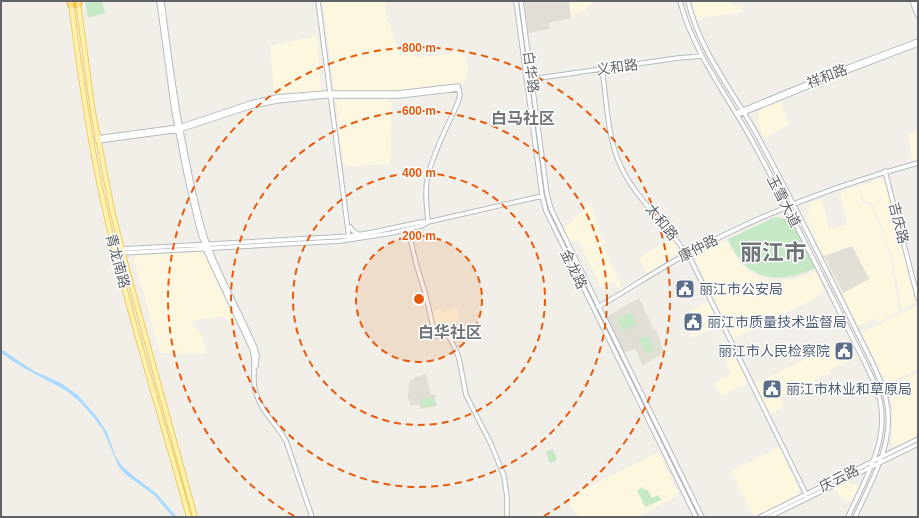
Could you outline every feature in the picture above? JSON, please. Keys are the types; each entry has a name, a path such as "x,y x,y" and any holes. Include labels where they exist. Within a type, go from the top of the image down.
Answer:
{"main road":[{"path":"159,1 168,76 207,246"},
{"path":"162,1 172,81 188,185 201,235 252,349 254,359 253,380 256,396 264,411 281,432 286,441 313,517"},
{"path":"319,1 351,238"},
{"name":"金龙路","path":"516,1 542,196 545,206 696,517"},
{"name":"白华路","path":"521,1 548,202 564,236"},
{"name":"玉雪大道","path":"680,1 692,37 737,114 788,208 867,367 878,394 882,410 882,429 879,444 848,517"},
{"name":"玉雪大道","path":"688,1 698,34 744,111 794,206 883,388 888,405 889,424 886,441 879,463 855,517"},
{"path":"914,1 918,9"},
{"path":"914,1 918,16"},
{"name":"青龙南路","path":"71,2 86,113 103,199 122,274 189,517"},
{"name":"青龙南路","path":"78,2 106,185 122,251 195,517"},
{"name":"祥和路","path":"737,114 917,42"},
{"name":"义和路","path":"532,79 702,56"},
{"name":"太和路","path":"602,69 610,131 620,164 630,183 688,255 807,496"},
{"path":"98,140 179,128 265,103 332,95 399,93 459,87 460,95 458,102 435,154 428,176 426,195 428,222"},
{"name":"康仲路","path":"599,308 688,255 747,224 887,172 918,164"},
{"name":"吉庆路","path":"887,172 918,290"},
{"name":"吉庆路","path":"887,172 918,299"},
{"path":"122,251 198,249 214,244 341,237 351,238 362,234 421,222 428,222 542,196"},
{"path":"122,251 195,245 217,248 351,238 408,229 422,226 428,222"},
{"path":"349,227 355,232 362,234"},
{"path":"341,237 345,234 349,227"},
{"path":"408,229 435,335 447,333 454,346 461,363 466,395 485,430 504,476 507,497 507,517"},
{"path":"195,245 199,241 201,235"},
{"name":"金龙路","path":"564,236 702,517"},
{"path":"206,240 214,244"},
{"path":"210,254 217,248"},
{"path":"198,249 210,254"},
{"name":"庆云路","path":"769,517 881,457 918,439"},
{"name":"庆云路","path":"760,517 918,444"}],"shaded area":[{"path":"323,1 385,1 387,22 389,22 400,55 412,49 414,57 431,57 461,50 466,60 468,71 463,83 401,91 339,92 334,90"},
{"path":"524,1 569,1 571,18 549,23 550,29 528,33"},
{"path":"569,1 593,2 584,11 575,13 575,17 571,18"},
{"path":"692,1 731,1 733,6 741,4 743,12 706,17 697,20"},
{"path":"317,36 321,92 274,96 270,46"},
{"path":"385,98 392,103 391,161 388,164 346,165 343,162 336,101 342,99"},
{"path":"780,101 789,124 764,139 757,122 758,114 761,109"},
{"path":"918,131 918,159 912,160 908,134"},
{"path":"881,179 884,180 887,185 917,302 902,310 892,256 884,237 882,225 873,204 864,201 859,186"},
{"path":"858,186 862,203 871,205 873,208 889,252 899,312 878,322 876,318 858,326 842,293 869,279 852,246 824,256 807,221 810,203 822,199 829,229 847,225 840,192"},
{"path":"591,202 598,231 605,243 602,244 623,290 620,292 614,281 601,287 578,239 570,243 563,230"},
{"path":"672,238 678,247 677,253 647,273 639,258"},
{"path":"726,241 740,263 745,269 754,275 768,280 781,281 800,278 816,271 825,291 816,295 817,298 733,339 696,262 698,255"},
{"path":"852,246 869,279 843,293 824,256"},
{"path":"199,252 205,254 238,321 230,323 223,316 194,320 192,322 201,335 207,354 160,353 134,259 136,255"},
{"path":"639,298 654,330 656,330 664,352 643,366 635,349 623,353 606,317"},
{"path":"708,302 720,326 692,338 681,315"},
{"path":"918,306 918,369 887,384 862,333"},
{"path":"457,308 460,320 446,326 448,331 437,335 430,311 441,309 442,312"},
{"path":"846,339 855,358 830,370 831,373 780,398 784,407 770,414 755,384"},
{"path":"733,352 748,383 721,396 714,383 731,374 723,357"},
{"path":"918,372 918,436 894,447 892,446 892,407 888,389 889,387"},
{"path":"426,374 431,395 435,395 437,406 421,409 419,404 411,406 408,397 409,382 414,378"},
{"path":"780,447 799,489 796,496 754,517 731,471"},
{"path":"659,452 679,495 637,517 579,517 566,498"},
{"path":"847,481 852,484 859,485 851,502 844,499 833,488"}],"green space":[{"path":"85,1 102,1 105,13 88,18"},
{"path":"775,217 787,219 793,222 815,268 801,274 788,277 776,278 764,276 753,271 735,253 728,239"},
{"path":"629,313 633,316 634,323 639,323 621,331 620,330 623,328 619,324 619,318"},
{"path":"648,336 654,350 646,354 639,340"},
{"path":"433,397 435,405 422,408 420,400"},
{"path":"553,449 557,460 550,463 546,452"},
{"path":"643,487 644,490 647,489 652,498 658,495 661,500 645,507 637,490"}],"water":[{"path":"518,1 520,1 529,71 527,71"},
{"path":"1,349 34,371 59,382 78,395 97,417 107,432 115,455 122,466 156,493 177,517 173,517 154,495 125,474 119,467 103,430 81,403 67,391 22,367 1,353"}],"waterway":[{"path":"530,87 532,99"}],"place":[{"name":"丽江市公安局","path":"685,289"},
{"name":"丽江市质量技术监督局","path":"693,322"},
{"name":"丽江市人民检察院","path":"844,351"},
{"name":"丽江市林业和草原局","path":"772,389"}],"district":[{"name":"白马社区","path":"523,118"},
{"name":"丽江市","path":"773,252"},
{"name":"白华社区","path":"450,332"}]}
